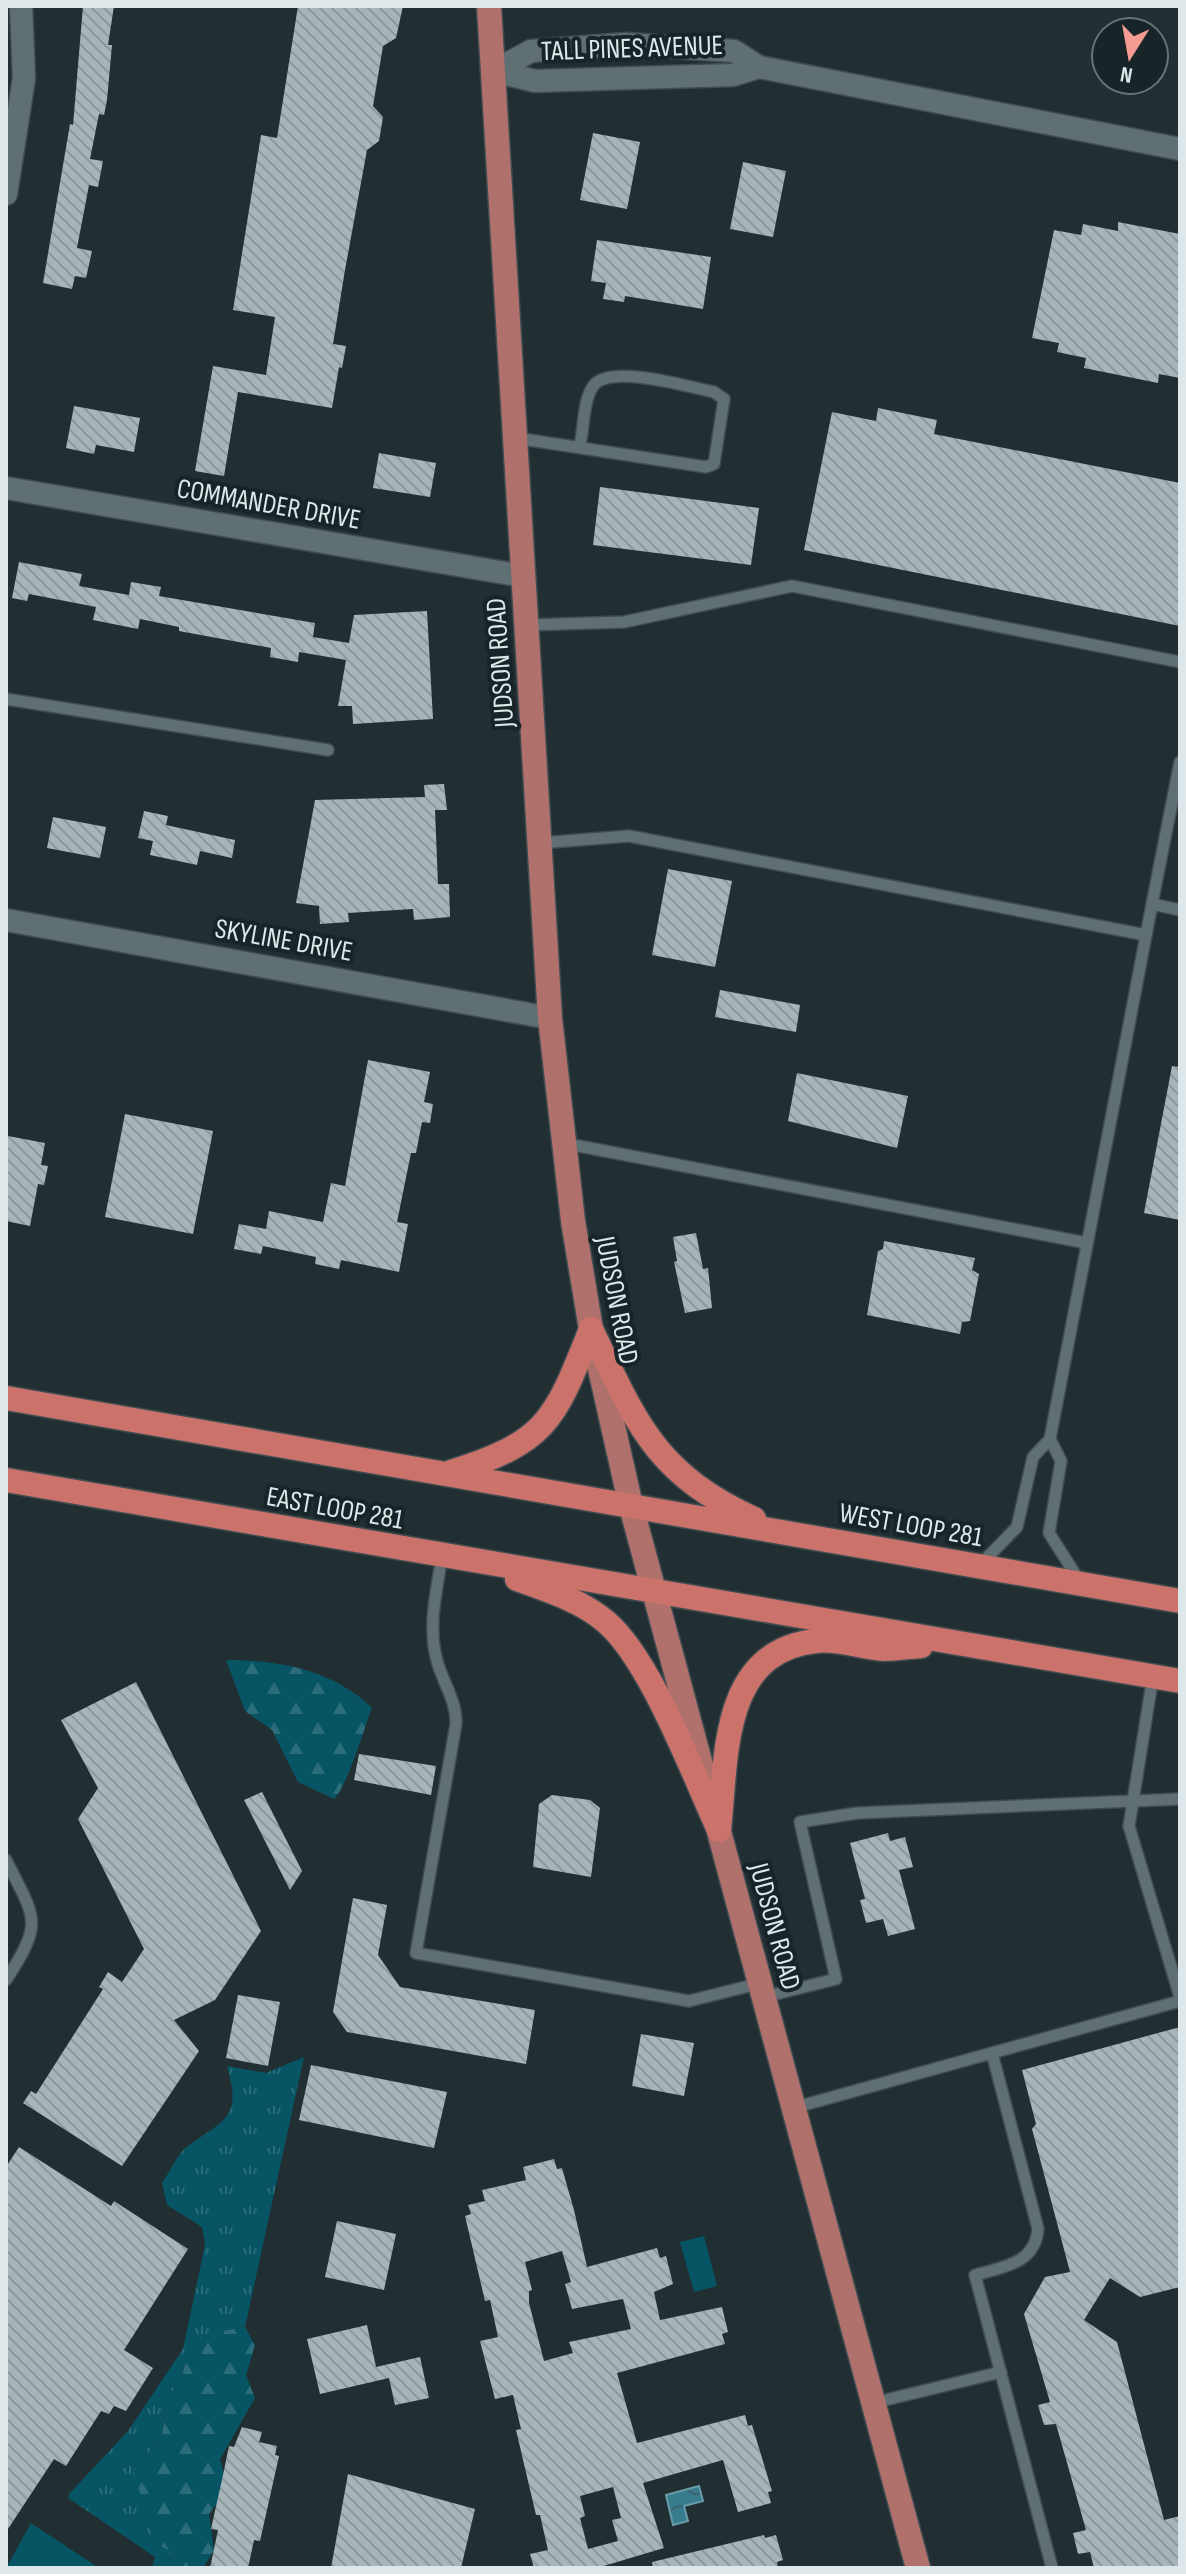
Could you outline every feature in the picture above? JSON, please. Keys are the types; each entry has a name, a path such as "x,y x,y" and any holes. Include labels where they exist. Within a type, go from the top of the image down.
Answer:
{"highway":[{"path":"447,1473 511,1450 539,1432 565,1395 591,1329"},
{"path":"591,1329 643,1432 666,1463 717,1500 782,1532"},
{"name":"EAST LOOP 281","path":"13,1401 631,1506"},
{"name":"EAST LOOP 281","path":"6,1480 655,1592"},
{"name":"WEST LOOP 281","path":"631,1506 1180,1601"},
{"path":"470,1560 572,1600 614,1630 647,1676 719,1830"},
{"path":"655,1592 1180,1681"},
{"path":"719,1830 734,1710 743,1685 771,1657 797,1645 818,1640 884,1649 959,1643"}],"main road":[{"name":"JUDSON ROAD","path":"489,6 550,1018 562,1143 591,1329 631,1506 918,2568"}],"street":[{"path":"6,194 24,78 21,6"},
{"name":"TALL PINES AVENUE","path":"494,71 531,51 626,44 734,51 759,67 1180,149"},
{"name":"TALL PINES AVENUE","path":"494,71 535,81 733,75 759,67"},
{"name":"COMMANDER DRIVE","path":"6,488 523,576"},
{"name":"SKYLINE DRIVE","path":"6,920 550,1018"}],"lane":[{"path":"516,438 580,445 706,467 714,464 724,399 601,379 590,393 580,445"},
{"path":"526,625 624,622 792,586 1180,662"},
{"path":"6,699 328,750"},
{"path":"979,1566 1017,1527 1033,1457 1050,1439 1180,762"},
{"path":"540,843 629,836 1146,935"},
{"path":"1152,904 1180,910"},
{"path":"562,1143 1087,1243"},
{"path":"1050,1439 1061,1461 1049,1533 1082,1584"},
{"path":"442,1556 432,1639 439,1669 455,1705 456,1724 416,1953 689,2001 836,1979 800,1822 857,1813 1180,1799"},
{"path":"793,2108 1180,1999 1131,1833 1131,1802 1153,1676"},
{"path":"6,1860 34,1919 30,1942 6,1980"},
{"path":"992,2053 1038,2229 1033,2249 1020,2262 975,2275 1052,2568"},
{"path":"873,2403 1001,2372"}],"green space":[{"path":"226,1660 266,1662 305,1670 340,1684 372,1708 350,1770 334,1799 298,1782 272,1730 245,1711"},
{"path":"304,2057 245,2327 205,2335 201,2357 185,2364 180,2384 168,2396 162,2436 134,2471 170,2551 166,2568 152,2568 155,2557 68,2498 69,2494 128,2431 183,2349 205,2245 202,2227 167,2205 162,2183 184,2149 227,2115 233,2096 227,2066 266,2073"},
{"path":"704,2236 717,2286 694,2292 680,2242"},
{"path":"245,2327 255,2345 246,2375 255,2398 220,2459 228,2489 209,2514 214,2550 203,2568 166,2568 170,2551 154,2543 134,2471 162,2436 168,2396 180,2384 185,2364 201,2357 205,2334"},
{"path":"31,2523 99,2568 6,2568"}],"water":[{"path":"699,2486 703,2501 684,2506 688,2521 673,2525 666,2495"}],"building":[{"path":"83,6 114,6 108,45 112,45 107,100 104,115 99,114 90,159 103,161 98,187 89,185 77,248 92,251 86,278 75,276 72,289 43,283 70,124 73,125"},
{"path":"298,6 403,6 396,38 383,46 373,106 383,117 379,141 367,150 345,270 333,344 346,346 342,368 339,367 332,408 238,392 224,476 195,471 213,366 266,375 275,317 233,310 261,135 277,138"},
{"path":"593,133 640,142 627,209 580,200"},
{"path":"743,162 786,171 773,237 730,229"},
{"path":"1118,222 1180,234 1180,378 1159,374 1158,383 1084,368 1086,358 1057,352 1059,343 1032,338 1054,230 1081,235 1083,224 1118,231"},
{"path":"597,240 711,257 703,309 625,296 624,302 603,299 606,283 591,281"},
{"path":"74,406 140,418 134,452 96,445 94,454 66,448"},
{"path":"878,408 937,420 934,434 1180,483 1180,626 804,550 832,412 876,421"},
{"path":"379,453 436,463 430,497 373,488"},
{"path":"600,487 759,508 751,565 593,545"},
{"path":"19,562 82,574 79,586 129,595 131,582 161,587 159,596 315,623 313,637 349,643 354,615 427,611 433,719 353,724 352,706 338,706 346,660 299,652 298,662 270,657 271,648 179,631 179,627 140,619 138,629 93,620 96,607 29,594 27,601 12,598"},
{"path":"444,784 447,810 435,810 438,884 449,884 450,917 414,920 413,909 348,913 349,922 320,924 319,906 296,903 315,800 425,797 424,785"},
{"path":"144,811 168,816 166,825 235,840 232,858 200,851 197,865 150,855 153,841 138,838"},
{"path":"53,817 106,827 100,858 47,848"},
{"path":"668,869 732,881 715,967 652,955"},
{"path":"720,990 800,1005 796,1032 715,1017"},
{"path":"368,1060 430,1072 424,1102 433,1104 430,1123 422,1122 416,1153 411,1153 397,1222 408,1224 399,1272 341,1260 339,1269 315,1264 316,1257 263,1246 261,1254 234,1249 239,1224 266,1229 269,1211 323,1222 331,1183 345,1186"},
{"path":"1172,1066 1180,1067 1180,1220 1144,1213"},
{"path":"797,1073 908,1096 897,1148 788,1121"},
{"path":"125,1114 213,1131 193,1234 105,1217"},
{"path":"8,1136 45,1143 41,1165 48,1166 44,1185 38,1184 30,1226 6,1221"},
{"path":"696,1233 703,1269 708,1268 712,1308 685,1313 674,1262 677,1261 673,1237"},
{"path":"884,1241 975,1258 972,1270 979,1274 970,1321 962,1322 960,1334 867,1315 878,1251 883,1249"},
{"path":"136,1682 261,1931 215,2000 174,2020 199,2051 122,2166 23,2103 31,2091 36,2094 103,1989 99,1987 108,1972 122,1982 144,1949 78,1819 98,1788 61,1720"},
{"path":"359,1754 436,1766 431,1795 354,1780"},
{"path":"262,1792 302,1871 290,1890 244,1800"},
{"path":"552,1795 590,1800 600,1808 591,1877 533,1867 539,1804"},
{"path":"888,1833 890,1841 905,1837 913,1867 899,1870 915,1929 888,1936 883,1919 866,1923 860,1900 865,1899 850,1843"},
{"path":"353,1898 387,1905 378,1955 400,1987 535,2010 526,2064 347,2032 333,2012"},
{"path":"238,1995 280,2002 268,2066 226,2058"},
{"path":"1180,2027 1180,2287 1140,2297 1110,2278 1084,2320 1117,2342 1164,2520 1180,2516 1180,2568 1094,2568 1090,2552 1078,2554 1073,2533 1086,2530 1056,2424 1044,2425 1038,2405 1050,2402 1024,2314 1045,2277 1070,2272 1032,2129 1036,2124 1022,2070"},
{"path":"641,2034 694,2043 684,2096 632,2086"},
{"path":"311,2065 447,2092 434,2148 299,2120"},
{"path":"19,2147 111,2206 114,2201 188,2249 124,2350 153,2368 126,2411 114,2406 109,2414 101,2411 66,2466 54,2459 6,2532 6,2167"},
{"path":"554,2159 557,2169 562,2168 587,2267 657,2248 660,2258 666,2256 673,2284 654,2292 660,2320 722,2307 728,2332 722,2334 725,2344 617,2373 637,2443 745,2415 748,2426 752,2425 772,2491 768,2492 771,2503 738,2512 723,2460 643,2483 664,2548 597,2568 534,2568 530,2554 548,2550 540,2515 536,2515 516,2430 521,2429 513,2395 495,2399 480,2341 498,2337 490,2300 485,2301 465,2216 471,2214 468,2205 485,2201 482,2190 526,2180 523,2167","holes":["562,2251 571,2282 565,2284 572,2309 623,2299 631,2329 569,2342 573,2353 544,2361 529,2303 529,2291 532,2290 525,2262","613,2487 621,2518 612,2520 618,2541 588,2549 580,2518 585,2516 580,2496"]},
{"path":"337,2221 396,2234 384,2290 325,2277"},
{"path":"367,2325 376,2367 420,2357 429,2398 395,2405 389,2378 320,2394 307,2339"},
{"path":"242,2427 262,2432 259,2442 277,2446 275,2455 279,2456 260,2541 254,2540 248,2568 210,2568 218,2530 211,2529 229,2446 234,2447"},
{"path":"348,2474 475,2509 461,2568 331,2568"},
{"path":"764,2535 765,2538 776,2535 783,2560 777,2562 778,2568 653,2568 652,2562"}]}
